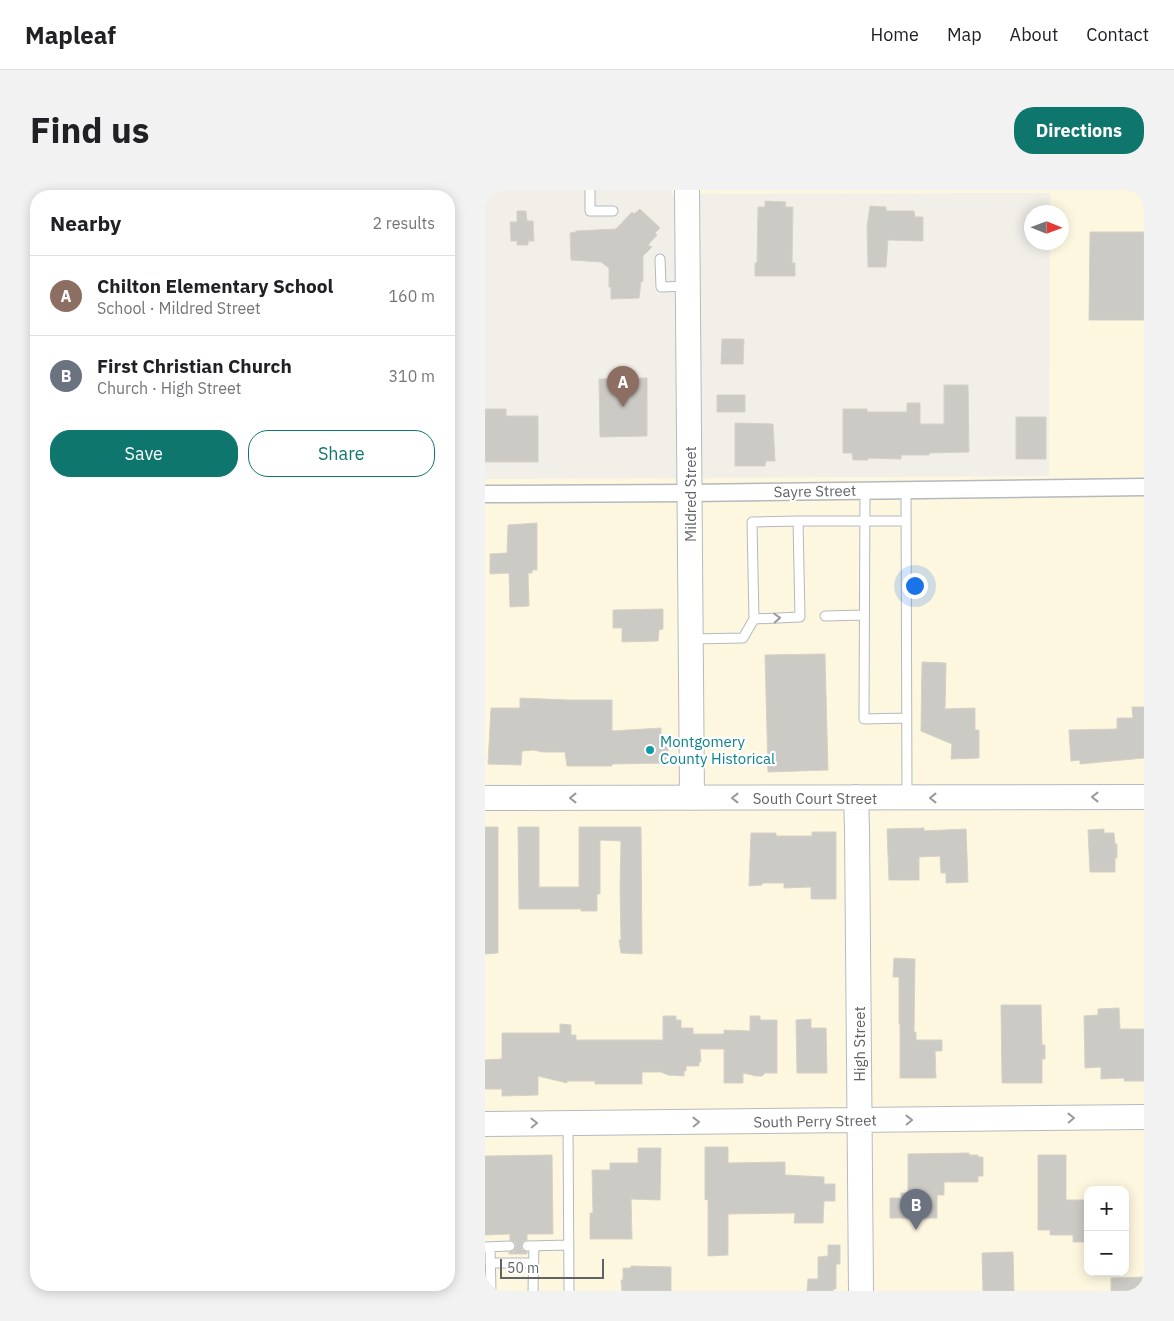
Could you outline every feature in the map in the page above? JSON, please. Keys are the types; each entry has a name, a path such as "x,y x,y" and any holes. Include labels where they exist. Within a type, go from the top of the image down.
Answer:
{"main road":[{"name":"Mildred Street","path":"687,190 692,798"},
{"name":"High Street","path":"856,797 861,1291"},
{"name":"South Court Street","path":"485,798 1144,797"},
{"name":"South Perry Street","path":"485,1124 1144,1117"}],"street":[{"name":"Sayre Street","path":"485,494 1144,487"}],"lane":[{"path":"590,190 590,211 613,211"},
{"path":"660,259 661,287 688,286"},
{"path":"906,490 905,718 907,798"},
{"path":"865,491 864,719 905,718"},
{"path":"754,619 800,617 798,521"},
{"path":"691,638 743,638 754,619 752,522 905,521"},
{"path":"825,616 864,615"},
{"path":"567,1123 569,1291"},
{"path":"533,1291 533,1263 530,1246 569,1245"},
{"path":"491,1291 488,1247 510,1246"},
{"path":"490,1263 533,1263"}],"shaded area":[{"path":"672,190 1144,190 1144,1291 485,1291 485,479 1049,476 1050,250 1069,250 1069,205 1050,205 1050,193 672,194"}],"building":[{"path":"765,201 786,202 785,207 793,207 792,263 795,263 795,276 755,276 758,207 765,207"},
{"path":"870,206 886,207 886,211 914,211 915,217 923,217 923,241 888,240 886,267 868,267 867,227"},
{"path":"640,209 660,228 655,233 657,235 648,245 652,247 643,256 643,281 641,282 639,298 611,299 609,268 601,262 571,260 570,233 616,229 632,212 634,214"},
{"path":"517,211 526,211 527,221 533,221 534,241 528,241 528,245 517,245 517,241 511,241 510,222 517,222"},
{"path":"1090,232 1144,232 1144,320 1089,320"},
{"path":"722,339 744,339 743,364 721,364"},
{"path":"647,378 647,436 600,437 599,379"},
{"path":"944,385 968,385 969,452 901,455 901,459 868,458 868,460 853,460 852,453 843,453 843,409 867,409 867,412 907,412 907,403 920,403 920,424 944,424"},
{"path":"717,395 745,395 745,412 717,412"},
{"path":"485,409 506,409 506,416 538,416 538,462 485,462"},
{"path":"1016,417 1046,417 1046,459 1016,459"},
{"path":"735,423 773,424 775,461 766,461 765,466 735,466"},
{"path":"537,523 537,570 532,570 532,573 528,573 529,606 510,607 509,573 490,574 490,554 507,553 508,525"},
{"path":"663,609 663,629 659,630 658,641 622,642 622,628 613,628 613,610"},
{"path":"825,654 828,770 768,772 765,655"},
{"path":"922,662 946,663 945,709 975,708 975,730 979,730 979,758 951,759 952,744 921,731"},
{"path":"520,698 612,700 612,731 661,728 661,737 668,737 668,763 567,766 565,752 534,750 522,751 521,765 488,764 491,708 520,708"},
{"path":"1132,707 1144,707 1144,758 1080,764 1080,760 1071,761 1069,730 1117,729 1117,718 1133,718"},
{"path":"485,827 498,827 498,953 485,954"},
{"path":"518,827 539,827 539,887 579,887 579,827 641,827 642,954 621,953 619,940 621,940 621,841 600,840 600,894 597,894 597,911 581,911 581,909 519,909"},
{"path":"924,828 924,831 966,829 968,882 946,883 946,873 941,873 940,856 919,857 919,880 889,880 887,829"},
{"path":"1104,829 1104,833 1114,833 1115,844 1117,844 1115,872 1090,872 1088,830"},
{"path":"812,832 836,832 836,899 811,899 811,887 784,888 784,883 762,883 762,885 749,886 751,833 776,833 776,836 812,836"},
{"path":"894,958 915,959 914,1032 916,1032 916,1040 942,1040 942,1051 935,1051 936,1078 900,1078 899,977 893,977"},
{"path":"1001,1005 1041,1005 1042,1045 1045,1045 1045,1059 1042,1059 1042,1083 1002,1083"},
{"path":"1119,1008 1120,1029 1144,1029 1144,1081 1124,1081 1124,1078 1101,1079 1101,1067 1085,1068 1084,1016 1098,1015 1098,1009"},
{"path":"663,1016 676,1016 676,1020 681,1020 681,1028 693,1028 693,1034 724,1034 724,1030 750,1031 750,1016 760,1016 760,1020 777,1020 777,1073 765,1073 762,1076 756,1076 743,1073 743,1083 724,1083 724,1049 700,1049 701,1062 699,1062 699,1066 686,1066 684,1076 668,1075 661,1072 642,1072 642,1084 595,1084 595,1081 567,1081 567,1083 538,1076 538,1095 502,1096 502,1089 485,1089 485,1060 502,1059 502,1033 560,1033 560,1024 571,1025 571,1035 576,1035 576,1040 663,1040"},
{"path":"811,1019 811,1028 826,1028 827,1073 797,1073 796,1020"},
{"path":"705,1147 728,1147 728,1163 785,1162 785,1175 824,1177 824,1184 835,1184 835,1201 824,1201 823,1223 794,1223 795,1213 728,1214 728,1255 708,1256 708,1199 705,1200"},
{"path":"638,1148 661,1148 660,1200 631,1199 632,1239 590,1239 590,1213 593,1213 592,1170 610,1170 610,1163 638,1163"},
{"path":"969,1153 969,1155 983,1157 983,1176 978,1176 978,1182 944,1182 944,1195 937,1195 937,1218 890,1218 890,1198 901,1198 901,1193 908,1193 908,1154"},
{"path":"552,1155 553,1234 527,1234 527,1240 523,1241 521,1246 522,1250 527,1252 527,1254 509,1254 509,1252 514,1251 516,1246 515,1242 510,1240 510,1234 485,1235 485,1156"},
{"path":"1038,1155 1066,1155 1066,1200 1084,1200 1084,1242 1073,1242 1073,1235 1050,1235 1050,1230 1038,1230"},
{"path":"828,1245 840,1245 840,1264 836,1264 836,1289 833,1289 833,1291 807,1291 808,1279 818,1279 818,1257 828,1256"},
{"path":"1013,1252 1014,1291 983,1291 982,1253"},
{"path":"631,1266 671,1267 671,1291 622,1291 623,1268 631,1268"},
{"path":"1144,1277 1144,1291 1111,1291 1111,1278"}],"place":[{"name":"Chilton Elementary School","path":"623,407"},
{"name":"Montgomery County Historical","path":"650,750"},
{"name":"First Christian Church","path":"916,1230"}]}
